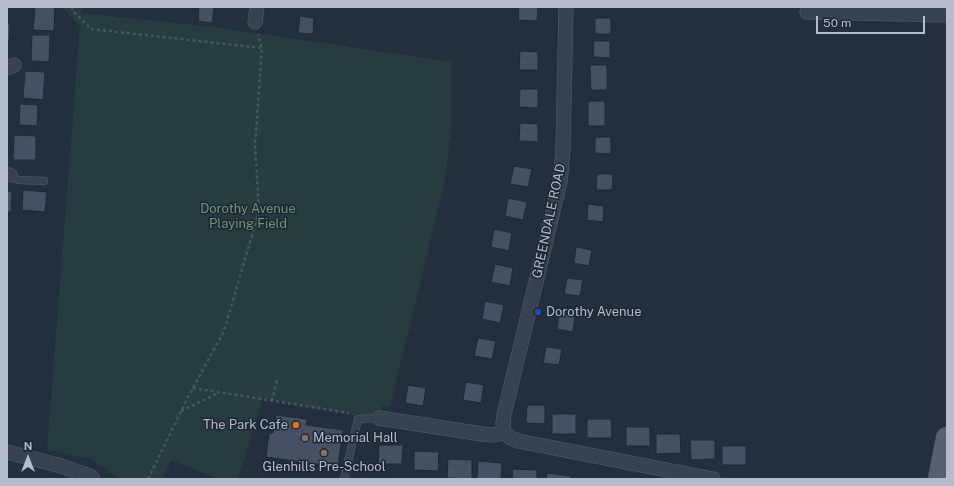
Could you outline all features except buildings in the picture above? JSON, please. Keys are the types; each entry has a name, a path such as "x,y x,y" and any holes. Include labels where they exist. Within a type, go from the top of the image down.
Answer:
{"main road":[{"path":"939,479 947,438"}],"street":[{"path":"255,22 257,7"},
{"name":"GREENDALE ROAD","path":"504,432 504,415 560,182 563,150 566,7"},
{"path":"807,12 947,15"},
{"path":"379,418 482,434 494,435 504,432 510,438 518,441 713,479"},
{"path":"7,452 58,465 90,476 93,479"}],"lane":[{"path":"8,175 18,180 44,181"},
{"path":"344,479 358,418 379,418"}],"path":[{"path":"72,7 75,14 91,29 262,48"},
{"path":"148,479 181,411 224,332 259,211 255,144 262,48 255,22"},
{"path":"272,401 278,380"},
{"path":"193,388 379,418"},
{"path":"181,411 219,392"}],"green space":[{"name":"Dorothy Avenue Playing Field","path":"62,7 82,7 82,13 221,28 451,62 451,130 445,180 390,407 382,406 379,420 263,398 238,479 219,479 171,460 163,479 120,479 92,459 47,450 80,27"}],"place":[{"name":"Dorothy Avenue","path":"538,312"},
{"name":"The Park Cafe","path":"296,425"},
{"name":"Memorial Hall","path":"305,438"},
{"name":"Glenhills Pre-School","path":"324,453"}]}
